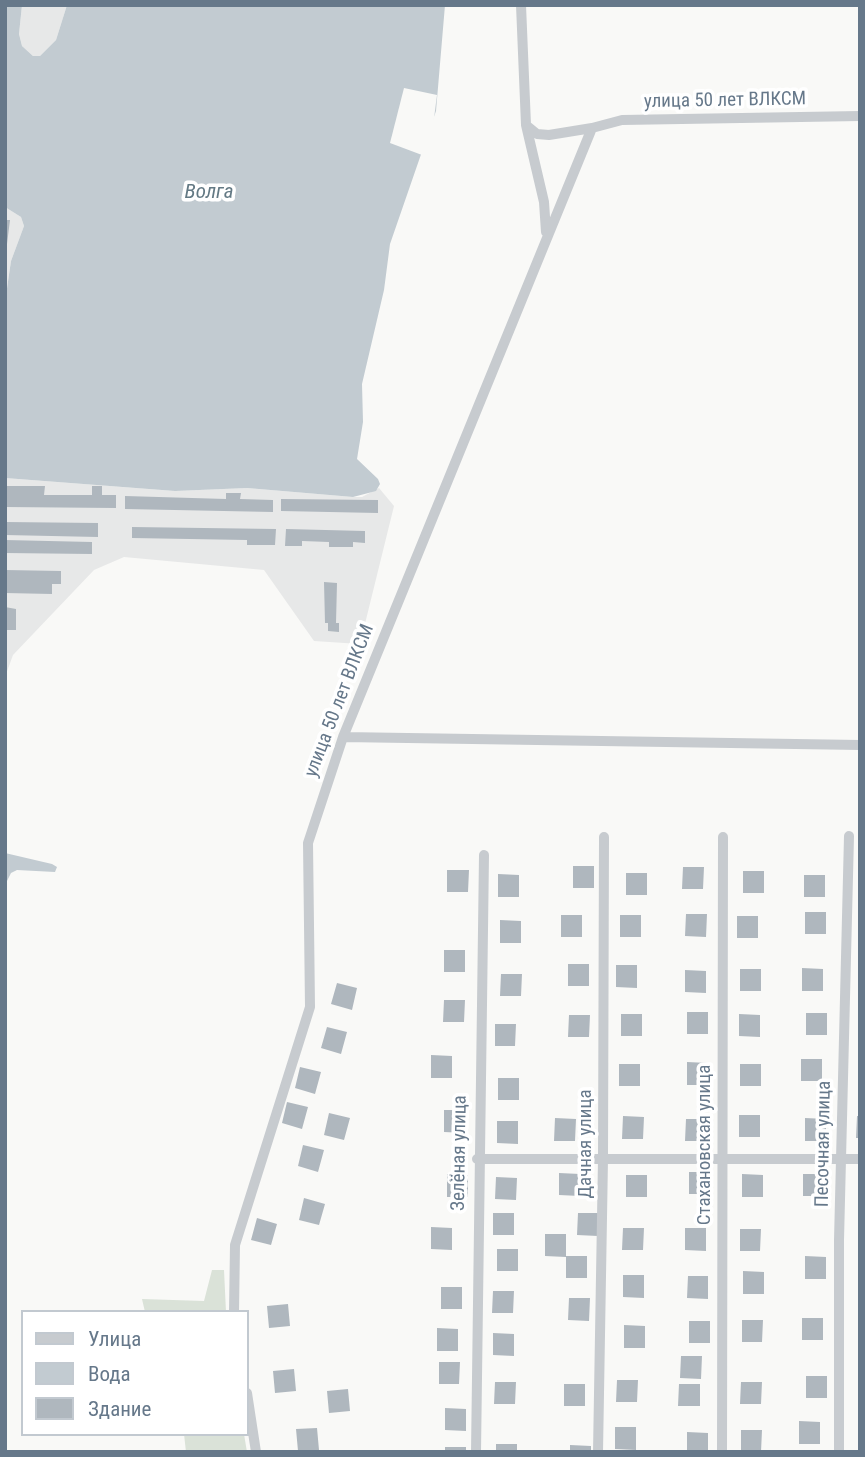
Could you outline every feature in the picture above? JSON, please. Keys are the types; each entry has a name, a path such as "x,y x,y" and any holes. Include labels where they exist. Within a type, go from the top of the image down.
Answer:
{"street":[{"path":"521,5 526,125 544,202 546,235"},
{"name":"улица 50 лет ВЛКСМ","path":"526,125 537,134 549,135 622,120 860,116"},
{"name":"улица 50 лет ВЛКСМ","path":"234,1310 235,1245 310,1007 308,843 342,737 592,128"},
{"path":"342,737 860,745"},
{"name":"Песочная улица","path":"839,1452 841,1159 849,836"},
{"name":"Дачная улица","path":"598,1452 603,1159 604,837"},
{"name":"Стахановская улица","path":"722,1452 723,838"},
{"name":"Зелёная улица","path":"476,1452 477,1159 484,855"},
{"path":"477,1159 860,1159"},
{"path":"248,1400 256,1452"}],"shaded area":[{"path":"22,5 67,5 56,40 40,56 33,56 22,46 19,34"},
{"path":"5,207 21,217 24,226 11,261 5,302"},
{"path":"5,478 175,491 247,488 353,497 362,497 379,488 394,506 360,644 314,641 264,570 124,557 94,570 13,655 5,677"},
{"path":"212,1270 224,1270 226,1310 145,1310 142,1299 204,1301"},
{"path":"184,1436 244,1436 247,1452 186,1452"}],"water":[{"name":"Волга","path":"5,5 22,5 19,34 22,46 33,56 40,56 56,40 67,5 445,5 436,111 390,244 384,290 362,384 363,422 357,459 378,479 380,484 376,491 353,497 247,488 175,491 5,478 5,302 11,261 24,226 21,217 5,207"},
{"path":"5,853 57,867 55,872 17,870 11,873 5,885"}],"pier":[{"path":"404,88 437,95 433,126 422,155 390,143"}],"building":[{"path":"5,220 10,220 7,244 5,243"},
{"path":"5,486 45,486 44,495 92,495 92,486 102,486 102,495 116,495 116,508 5,507"},
{"path":"226,493 241,493 240,499 273,500 273,512 125,509 125,496 226,499"},
{"path":"281,499 378,500 378,513 281,511"},
{"path":"5,522 98,523 98,537 5,535"},
{"path":"132,527 276,529 275,545 247,545 247,540 132,538"},
{"path":"286,529 365,531 365,543 353,542 353,547 329,547 329,542 302,541 302,546 285,546"},
{"path":"5,540 92,542 92,554 5,553"},
{"path":"5,570 61,571 61,584 52,584 52,594 5,593"},
{"path":"324,582 337,583 336,623 339,623 339,632 328,631 328,623 325,623"},
{"path":"5,607 16,609 16,630 5,630"},
{"path":"573,866 594,866 594,888 573,888"},
{"path":"683,867 704,867 703,889 682,889"},
{"path":"447,870 469,870 468,892 447,892"},
{"path":"743,871 764,871 764,893 743,893"},
{"path":"626,873 647,873 647,895 626,895"},
{"path":"498,874 519,875 519,897 498,897"},
{"path":"804,875 825,875 825,897 804,897"},
{"path":"805,912 826,912 826,934 805,934"},
{"path":"686,914 707,914 706,937 685,936"},
{"path":"561,915 582,915 582,937 561,937"},
{"path":"620,915 641,915 641,937 620,937"},
{"path":"737,916 758,916 758,938 737,938"},
{"path":"500,920 521,921 521,943 500,943"},
{"path":"444,950 465,950 465,972 444,972"},
{"path":"568,964 589,964 589,986 568,986"},
{"path":"616,965 637,965 637,988 616,987"},
{"path":"802,968 823,969 823,991 802,991"},
{"path":"740,969 761,969 761,991 740,991"},
{"path":"685,970 706,971 706,993 685,992"},
{"path":"501,974 522,974 521,996 500,996"},
{"path":"337,983 357,988 352,1010 331,1004"},
{"path":"444,1000 465,1000 464,1022 443,1022"},
{"path":"687,1012 708,1012 708,1034 687,1034"},
{"path":"806,1013 827,1013 827,1035 806,1035"},
{"path":"621,1014 642,1014 642,1036 621,1036"},
{"path":"739,1014 760,1015 760,1037 739,1036"},
{"path":"569,1015 590,1015 589,1037 568,1037"},
{"path":"495,1024 516,1024 515,1046 495,1046"},
{"path":"327,1027 347,1032 341,1054 321,1048"},
{"path":"431,1055 452,1056 452,1078 431,1078"},
{"path":"801,1059 822,1059 822,1081 801,1081"},
{"path":"687,1062 708,1063 708,1085 687,1085"},
{"path":"619,1064 640,1064 640,1086 619,1086"},
{"path":"740,1064 761,1064 761,1086 740,1086"},
{"path":"300,1067 321,1072 315,1094 295,1088"},
{"path":"498,1078 519,1078 519,1100 498,1100"},
{"path":"287,1102 308,1107 302,1129 282,1123"},
{"path":"444,1110 465,1110 465,1133 444,1132"},
{"path":"329,1113 350,1118 344,1140 324,1135"},
{"path":"739,1115 760,1115 760,1137 739,1137"},
{"path":"623,1116 644,1117 643,1139 622,1139"},
{"path":"857,1116 860,1116 860,1138 856,1138"},
{"path":"555,1118 576,1119 575,1141 554,1141"},
{"path":"805,1118 826,1119 826,1141 805,1141"},
{"path":"686,1119 707,1119 706,1141 685,1141"},
{"path":"497,1121 518,1121 518,1144 497,1143"},
{"path":"303,1145 324,1150 318,1172 298,1166"},
{"path":"689,1172 710,1172 710,1194 689,1194"},
{"path":"559,1173 580,1174 580,1196 559,1195"},
{"path":"447,1174 468,1175 468,1197 447,1197"},
{"path":"742,1174 763,1175 763,1197 742,1197"},
{"path":"803,1174 824,1174 824,1196 803,1196"},
{"path":"626,1175 647,1175 647,1197 626,1197"},
{"path":"496,1177 517,1178 516,1200 495,1199"},
{"path":"304,1198 325,1204 319,1225 299,1220"},
{"path":"493,1213 514,1213 514,1235 493,1235"},
{"path":"578,1213 599,1213 598,1236 577,1235"},
{"path":"257,1218 277,1224 271,1245 251,1240"},
{"path":"431,1227 452,1228 452,1250 431,1249"},
{"path":"623,1228 644,1228 643,1250 622,1250"},
{"path":"685,1228 706,1228 706,1251 685,1250"},
{"path":"740,1229 761,1229 760,1251 740,1251"},
{"path":"545,1234 566,1234 566,1257 545,1256"},
{"path":"497,1249 518,1249 518,1271 497,1271"},
{"path":"566,1256 587,1256 587,1278 566,1278"},
{"path":"805,1256 826,1257 826,1279 805,1279"},
{"path":"743,1271 764,1272 764,1294 743,1294"},
{"path":"623,1275 644,1275 644,1298 623,1297"},
{"path":"688,1276 708,1276 708,1299 687,1298"},
{"path":"441,1287 462,1287 462,1309 441,1309"},
{"path":"493,1291 514,1291 513,1313 492,1313"},
{"path":"569,1298 590,1298 589,1321 568,1320"},
{"path":"288,1304 290,1326 269,1328 267,1306"},
{"path":"802,1318 823,1318 823,1340 802,1340"},
{"path":"742,1320 763,1320 762,1342 742,1342"},
{"path":"689,1321 710,1321 710,1343 689,1343"},
{"path":"624,1325 645,1326 645,1348 624,1348"},
{"path":"437,1328 458,1329 458,1351 437,1351"},
{"path":"493,1333 514,1334 514,1356 493,1355"},
{"path":"681,1356 702,1356 701,1379 680,1378"},
{"path":"439,1362 460,1362 459,1384 439,1384"},
{"path":"294,1369 296,1391 275,1393 273,1371"},
{"path":"806,1376 827,1376 827,1398 806,1398"},
{"path":"617,1380 638,1380 637,1402 616,1402"},
{"path":"495,1382 516,1382 515,1404 494,1404"},
{"path":"741,1382 762,1382 761,1404 740,1404"},
{"path":"564,1384 585,1384 585,1406 564,1406"},
{"path":"679,1384 700,1384 700,1406 678,1406"},
{"path":"348,1389 350,1411 329,1413 327,1391"},
{"path":"445,1408 466,1409 466,1431 445,1430"},
{"path":"799,1421 820,1422 820,1444 799,1444"},
{"path":"615,1427 636,1427 636,1450 615,1449"},
{"path":"317,1428 319,1450 298,1451 296,1429"},
{"path":"741,1430 762,1430 761,1452 741,1452"},
{"path":"687,1432 708,1433 708,1452 687,1452"},
{"path":"496,1444 517,1444 517,1452 496,1452"},
{"path":"570,1445 591,1446 591,1452 570,1452"},
{"path":"445,1447 466,1447 466,1452 445,1452"}]}
